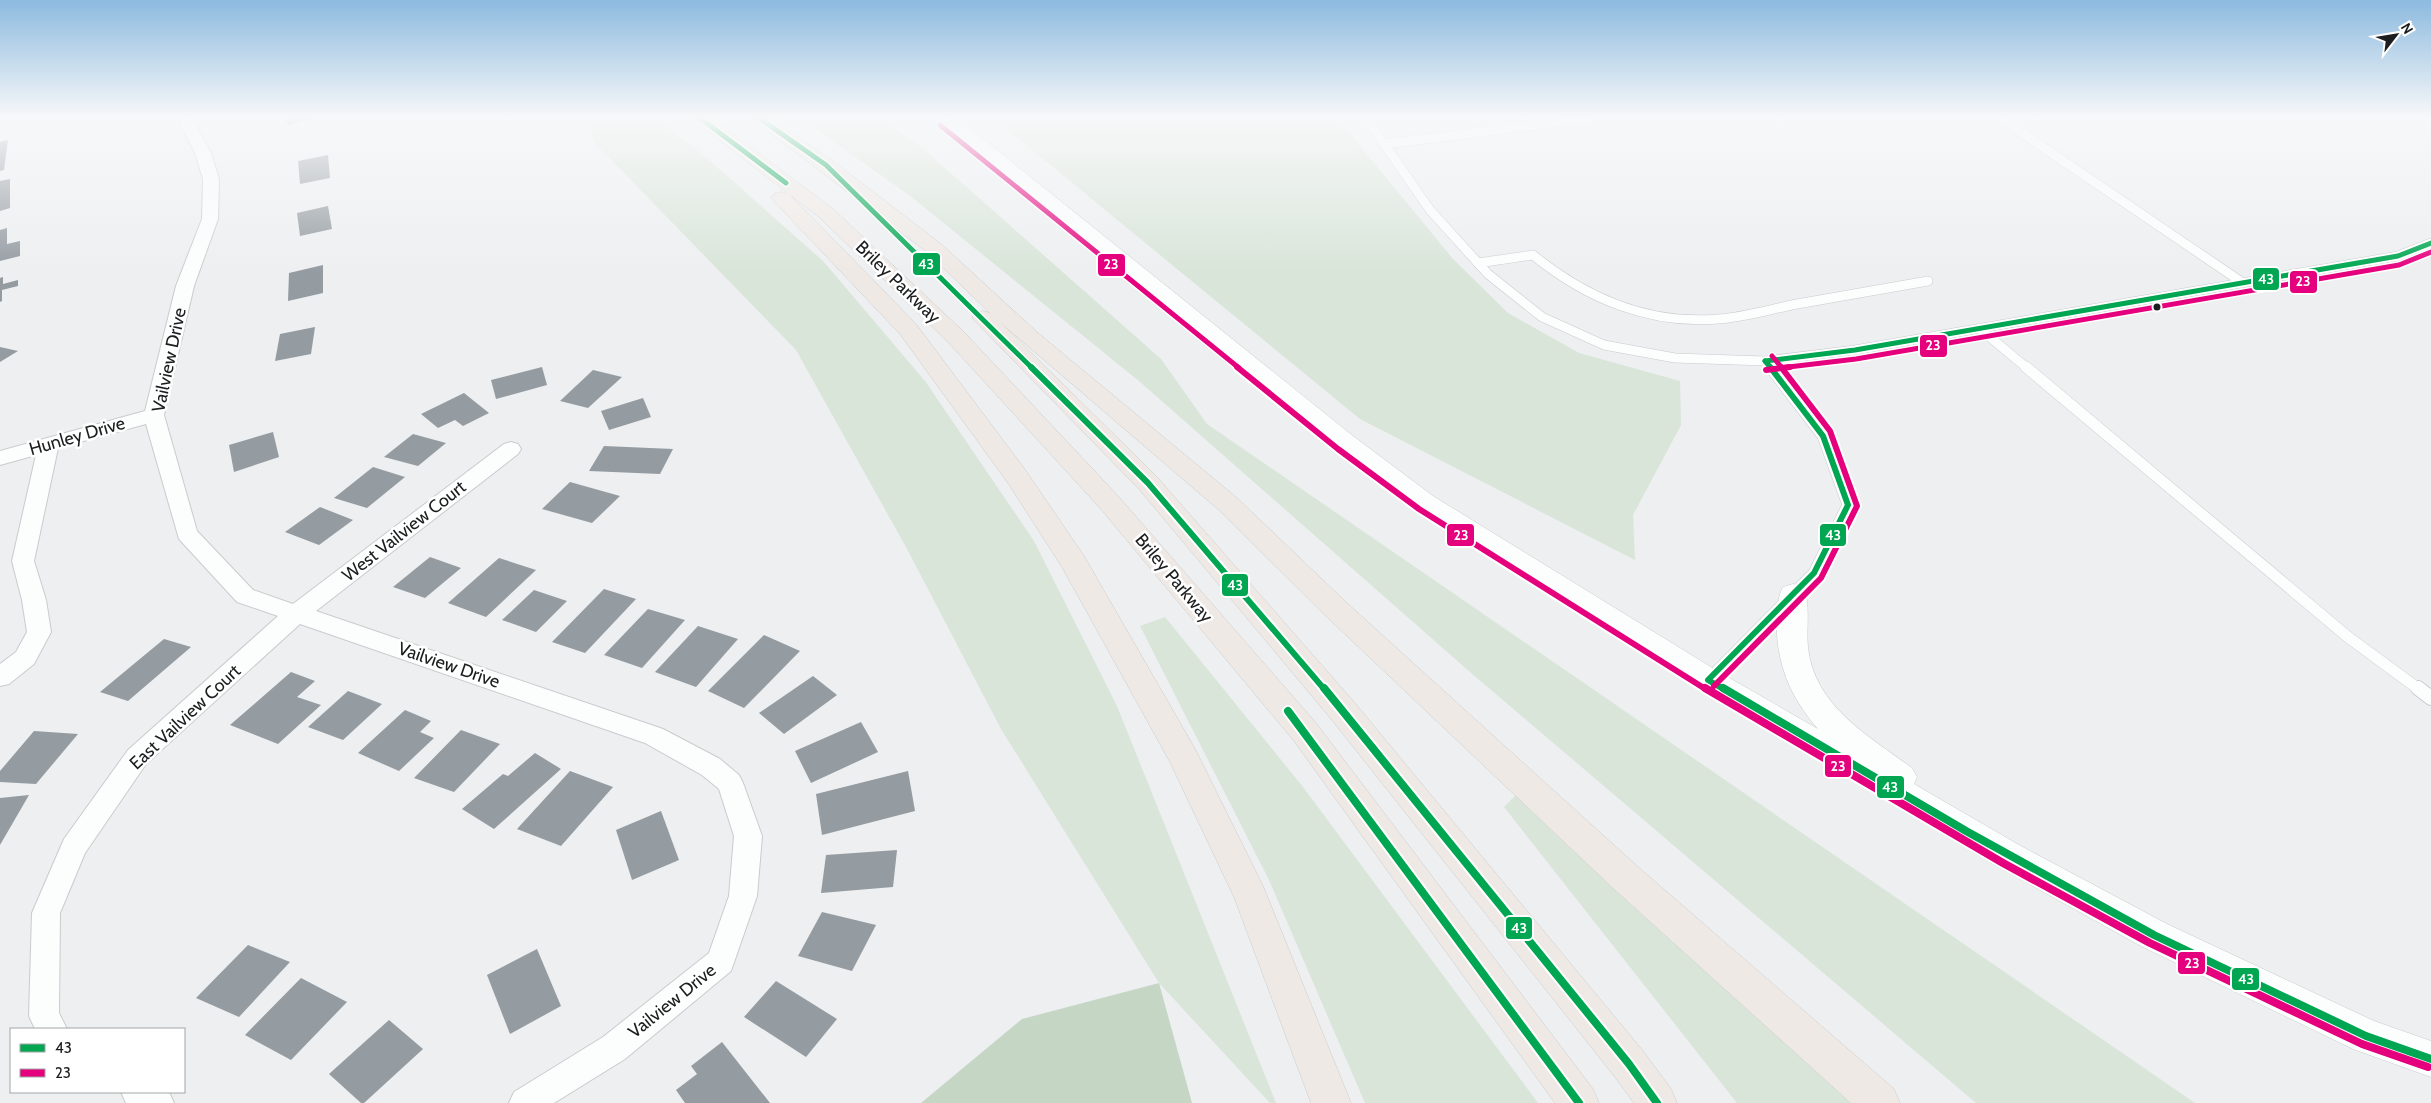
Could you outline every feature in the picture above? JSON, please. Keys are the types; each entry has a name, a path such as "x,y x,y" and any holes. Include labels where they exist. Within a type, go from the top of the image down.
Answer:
{"highway":[{"path":"749,169 796,211 908,329 1011,469 1074,563 1184,758 1247,888 1331,1103"},
{"name":"Briley Parkway","path":"768,169 826,213 956,337 1109,502 1305,732 1579,1103"},
{"name":"Briley Parkway","path":"832,169 1148,483 1343,711 1630,1064 1657,1103"},
{"path":"833,169 934,248 1030,338 1228,504 1338,611 1618,870 1880,1103"}],"street":[{"name":"Vailview Drive","path":"208,169 211,179 210,219 185,286 154,415 187,534 246,596 654,736 712,767 730,783 748,836 743,896 721,961 614,1048 525,1103"},
{"path":"1009,169 1344,442 1424,502 1708,680 2007,855 2154,935 2366,1036 2431,1059"},
{"name":"Hunley Drive","path":"0,458 154,415"},
{"path":"0,677 25,658 39,632 34,600 23,561 49,444"},
{"name":"West Vailview Court","path":"296,614 511,449"},
{"path":"1793,594 1790,630 1793,655 1799,681 1812,703 1840,730 2007,855"},
{"name":"East Vailview Court","path":"51,1028 44,1016 46,913 74,847 137,757 296,614"},
{"path":"139,1093 158,1103"}],"lane":[{"path":"1402,169 1430,210 1488,274 1542,317 1604,346 1676,358 1765,361 1855,350 2398,256 2431,243"},
{"path":"2076,169 2244,283"},
{"path":"1478,263 1533,255 1554,274 1596,299 1625,308 1670,317 1718,319 1928,281"},
{"path":"1979,328 2348,637 2431,698"},
{"path":"1708,680 1814,573 1848,505 1823,436 1765,361"}],"shaded area":[{"path":"621,169 720,169 823,261 925,381 1034,541 1117,706 1276,1103 1270,1103 1159,983 1001,729 906,547 796,350"},
{"path":"873,169 947,169 1161,359 1207,424 2195,1103 1976,1103 1470,672 1139,381 909,195"},
{"path":"1056,169 1379,169 1453,259 1508,313 1579,353 1680,381 1681,425 1633,515 1635,560 1360,419"},
{"path":"1165,617 1303,787 1538,1103 1365,1103 1269,880 1140,626"},
{"path":"1516,795 1851,1103 1737,1103 1504,807"}],"green space":[{"path":"1159,983 1192,1103 921,1103 1022,1019"}],"building":[{"path":"299,169 329,169 330,178 300,184"},
{"path":"10,179 10,208 0,211 0,181"},
{"path":"328,206 332,229 300,236 297,213"},
{"path":"7,228 7,244 20,241 20,256 0,261 0,230"},
{"path":"323,265 323,293 288,301 289,273"},
{"path":"3,277 3,284 18,280 18,286 2,290 2,301 0,302 0,278"},
{"path":"315,327 311,354 275,361 280,334"},
{"path":"0,347 18,351 0,362"},
{"path":"542,367 547,385 496,399 491,380"},
{"path":"593,370 622,377 588,408 560,401"},
{"path":"464,393 489,413 463,426 455,420 438,428 421,414"},
{"path":"643,398 651,417 609,430 601,411"},
{"path":"273,432 279,457 234,472 229,445"},
{"path":"413,434 446,443 418,466 384,457"},
{"path":"604,446 673,449 660,474 589,471"},
{"path":"373,467 405,477 367,508 334,498"},
{"path":"570,482 620,496 592,523 542,509"},
{"path":"320,507 353,520 319,545 285,532"},
{"path":"430,557 461,568 425,598 393,587"},
{"path":"499,558 536,570 486,617 448,603"},
{"path":"604,589 636,599 585,653 552,642"},
{"path":"534,590 567,601 536,632 502,620"},
{"path":"648,609 685,620 642,668 604,655"},
{"path":"698,626 738,639 696,687 655,672"},
{"path":"764,635 800,651 744,708 708,691"},
{"path":"164,639 191,647 128,701 100,692"},
{"path":"291,672 315,681 297,697 321,705 278,744 230,725"},
{"path":"813,676 837,695 784,734 759,713"},
{"path":"348,691 382,704 343,740 308,727"},
{"path":"405,710 431,721 420,732 434,738 399,771 358,753"},
{"path":"861,722 878,752 811,783 795,751"},
{"path":"461,730 500,744 454,792 414,778"},
{"path":"34,731 78,734 36,784 0,782 0,771"},
{"path":"535,753 561,769 494,829 462,809 503,774 508,776"},
{"path":"570,771 613,787 561,846 517,829"},
{"path":"908,771 915,811 822,835 816,794"},
{"path":"29,795 0,845 0,798"},
{"path":"661,811 679,860 632,880 616,830"},
{"path":"897,850 893,887 821,893 826,855"},
{"path":"822,912 876,925 852,971 798,956"},
{"path":"248,945 290,962 239,1017 196,998"},
{"path":"537,949 561,1006 510,1034 487,975"},
{"path":"301,978 347,1002 291,1060 245,1035"},
{"path":"776,981 837,1019 806,1057 744,1017"},
{"path":"389,1020 423,1049 364,1103 361,1103 329,1074"},
{"path":"722,1042 770,1103 685,1103 676,1090 697,1074 691,1066"}],"transit line":[{"name":"43","path":"768,169 786,183"},
{"name":"43","path":"831,169 1148,483 1343,711 1629,1064 1657,1103"},
{"name":"23","path":"995,169 1338,449 1419,509 1704,688 2003,863 2150,943 2362,1044 2428,1067"},
{"name":"43","path":"1765,361 1855,350 2398,256 2431,243"},
{"name":"23","path":"1766,370 1856,359 2399,265 2431,252"},
{"name":"23","path":"1714,686 1821,578 1857,506 1830,431 1772,356"},
{"name":"43","path":"1765,361 1823,436 1848,505 1814,573 1708,680 1966,831 2154,935 2366,1036 2431,1059"},
{"name":"43","path":"1288,711 1579,1103"}]}
